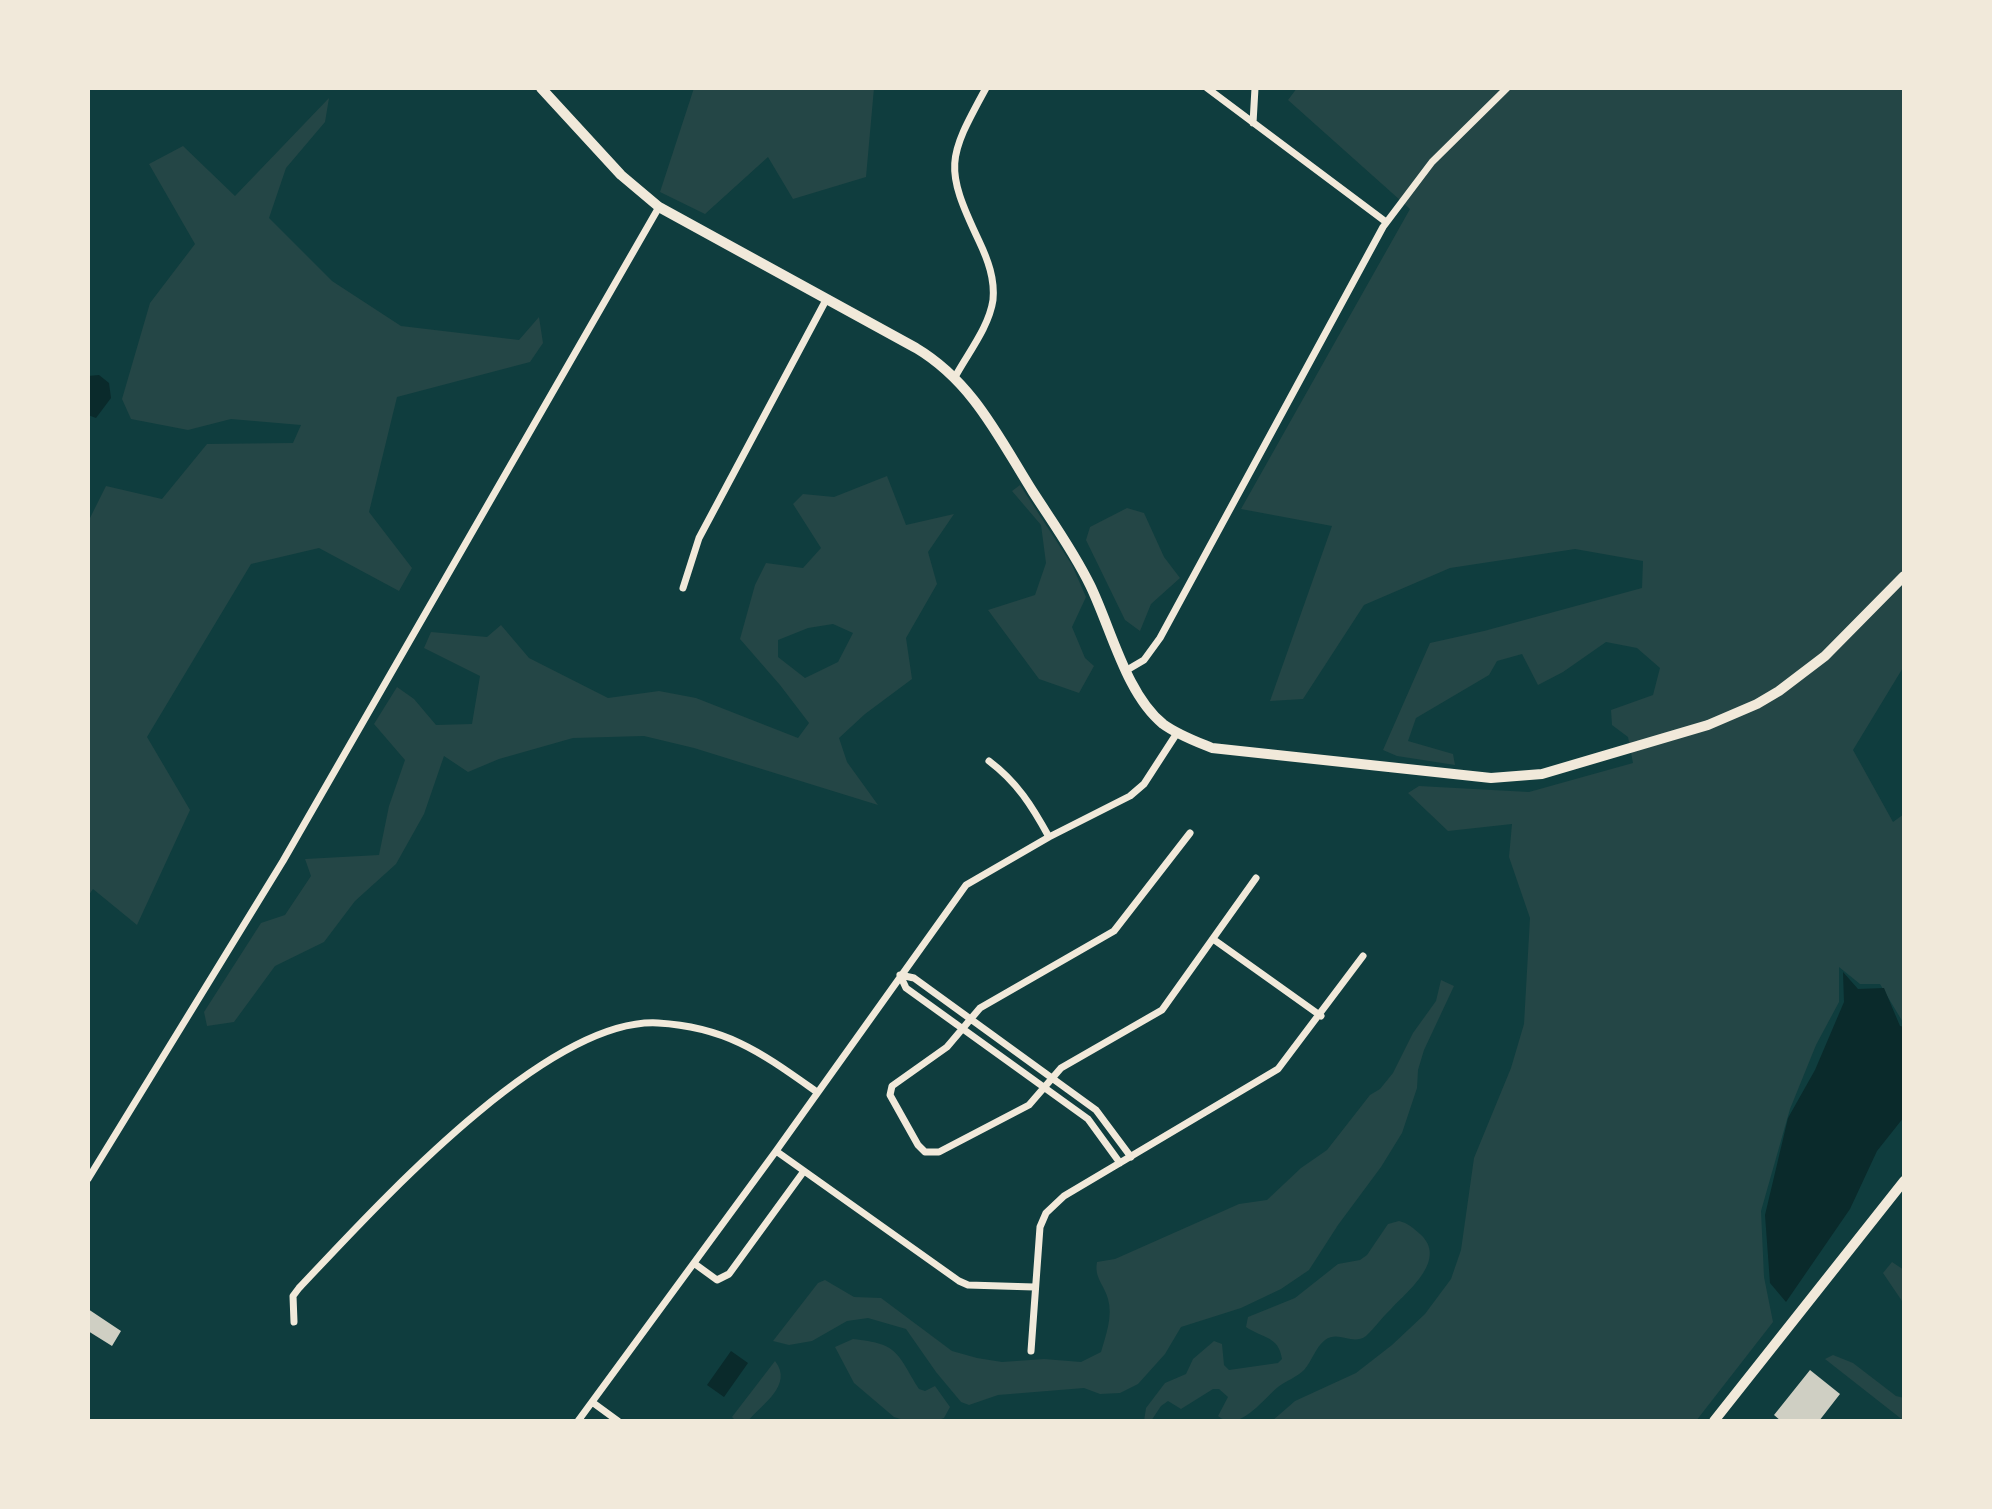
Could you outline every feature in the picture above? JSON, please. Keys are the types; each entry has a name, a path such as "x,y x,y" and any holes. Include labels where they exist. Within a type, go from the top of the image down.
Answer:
{"main road":[{"path":"541,88 611,166 659,207 924,353 955,377 978,404 1073,553 1144,704 1177,733 1225,751 1491,778 1542,774 1708,725 1757,704 1825,656 1904,576"},
{"path":"1714,1421 1904,1181"}],"street":[{"path":"955,377 986,324 993,298 989,265 957,193 954,167 961,135 986,88"},
{"path":"1207,88 1386,222"},
{"path":"1253,123 1255,88"},
{"path":"1127,670 1144,660 1160,638 1386,222 1432,162 1507,88"},
{"path":"88,1179 283,861 659,207"},
{"path":"683,588 699,538 826,300"},
{"path":"578,1421 695,1264 966,885 1138,790 1177,733"},
{"path":"989,761 1029,800 1049,837"},
{"path":"1190,833 1114,931 980,1008 947,1047 892,1086 890,1095 925,1152 939,1152 1029,1105 1061,1068 1162,1010 1256,878"},
{"path":"1213,939 1321,1016"},
{"path":"1031,1351 1040,1227 1046,1213 1064,1196 1278,1069 1321,1016 1363,956"},
{"path":"900,975 914,978 1102,1115 1131,1157"},
{"path":"900,975 906,988 1088,1119 1120,1163"},
{"path":"294,1322 293,1296 386,1195 451,1136 519,1082 559,1052 593,1035 622,1026 656,1022 730,1036 764,1055 817,1092"},
{"path":"776,1151 959,1281 968,1285 1034,1287"},
{"path":"695,1264 717,1280 729,1274 804,1171"},
{"path":"592,1402 618,1421"}],"shaded area":[{"path":"694,88 874,88 866,177 793,199 768,157 705,214 660,192"},
{"path":"1297,88 1904,88 1904,666 1853,750 1893,822 1904,814 1904,1024 1880,984 1860,984 1839,967 1839,1002 1816,1045 1790,1109 1761,1211 1764,1277 1773,1322 1696,1421 1272,1421 1295,1401 1356,1373 1392,1345 1425,1314 1451,1279 1461,1250 1474,1158 1511,1068 1524,1024 1530,918 1509,857 1512,824 1448,831 1408,793 1419,786 1529,792 1633,763 1628,737 1612,725 1611,710 1653,695 1660,668 1637,648 1606,642 1538,685 1522,654 1497,661 1489,675 1416,718 1408,741 1453,754 1455,765 1397,756 1383,750 1430,643 1642,588 1643,561 1575,549 1450,568 1364,605 1303,699 1270,701 1332,526 1241,509 1410,209 1288,100"},
{"path":"329,98 325,122 286,168 269,218 332,281 401,326 519,340 539,317 543,343 530,362 397,397 369,512 412,568 399,591 319,548 251,564 147,737 190,810 137,925 93,889 88,896 88,522 106,486 162,499 207,444 293,443 301,425 231,419 188,430 131,419 122,399 150,303 195,244 149,164 183,146 235,196"},
{"path":"99,375 109,383 111,398 96,418 88,415 88,376"},
{"path":"887,476 906,525 954,514 928,552 937,584 906,638 912,679 839,738 847,762 878,805 694,748 644,736 573,738 499,759 468,772 444,756 424,814 396,864 355,901 324,942 275,966 234,1022 207,1026 204,1012 261,923 285,915 311,876 305,859 379,855 389,806 405,760 374,724 397,687 414,699 436,725 472,724 480,676 424,648 431,632 487,637 501,625 529,658 608,698 659,691 696,698 798,738 809,723 740,639 755,585 766,563 803,568 821,548 793,504 803,494 834,497","holes":["833,624 853,633 838,662 805,678 778,657 778,640 808,628"]},
{"path":"1020,485 1072,565 1086,597 1072,627 1085,658 1094,666 1079,693 1039,679 988,610 1035,595 1046,563 1041,525 1012,491"},
{"path":"1127,508 1144,513 1164,557 1180,578 1151,604 1140,631 1125,620 1086,540 1090,527"},
{"path":"1843,972 1858,989 1884,988 1900,1026 1904,1027 1904,1117 1877,1151 1850,1209 1786,1302 1770,1283 1765,1215 1788,1118 1815,1070 1844,1002"},
{"path":"1441,980 1454,986 1424,1050 1417,1088 1402,1133 1309,1270 1281,1289 1241,1308 1181,1327 1165,1354 1138,1384 1120,1393 1100,1394 1084,1388 998,1395 969,1405 961,1402 936,1372 906,1329 868,1318 847,1321 812,1341 789,1345 773,1341 818,1283 825,1280 854,1297 881,1298 952,1351 977,1358 1002,1362 1044,1359 1081,1362 1101,1352 1110,1312 1097,1272 1097,1262 1115,1259 1239,1204 1267,1200 1301,1168 1327,1150 1370,1095 1380,1089 1393,1073 1413,1033 1436,1001"},
{"path":"1399,1221 1413,1228 1428,1244 1428,1264 1415,1284 1366,1336 1361,1339 1330,1337 1325,1340 1304,1370 1278,1387 1242,1418 1234,1421 1218,1416 1228,1397 1219,1389 1213,1389 1181,1409 1168,1401 1151,1421 1144,1421 1146,1408 1165,1383 1186,1374 1193,1359 1214,1341 1222,1344 1224,1365 1229,1370 1278,1363 1282,1359 1277,1346 1269,1338 1246,1327 1248,1317 1295,1298 1338,1264 1360,1260 1367,1255 1388,1224"},
{"path":"1892,1262 1904,1270 1904,1304 1883,1273"},
{"path":"853,1339 879,1344 895,1352 919,1389 925,1391 935,1386 950,1407 944,1418 907,1421 894,1417 854,1383 835,1347"},
{"path":"731,1351 748,1363 724,1397 707,1385"},
{"path":"1833,1355 1853,1363 1896,1396 1904,1398 1904,1421 1825,1359"},
{"path":"775,1361 781,1378 774,1394 748,1421 736,1421 732,1417"}],"building":[{"path":"88,1309 121,1331 112,1346 88,1331"},
{"path":"1810,1370 1840,1394 1819,1421 1781,1421 1774,1415"}]}
